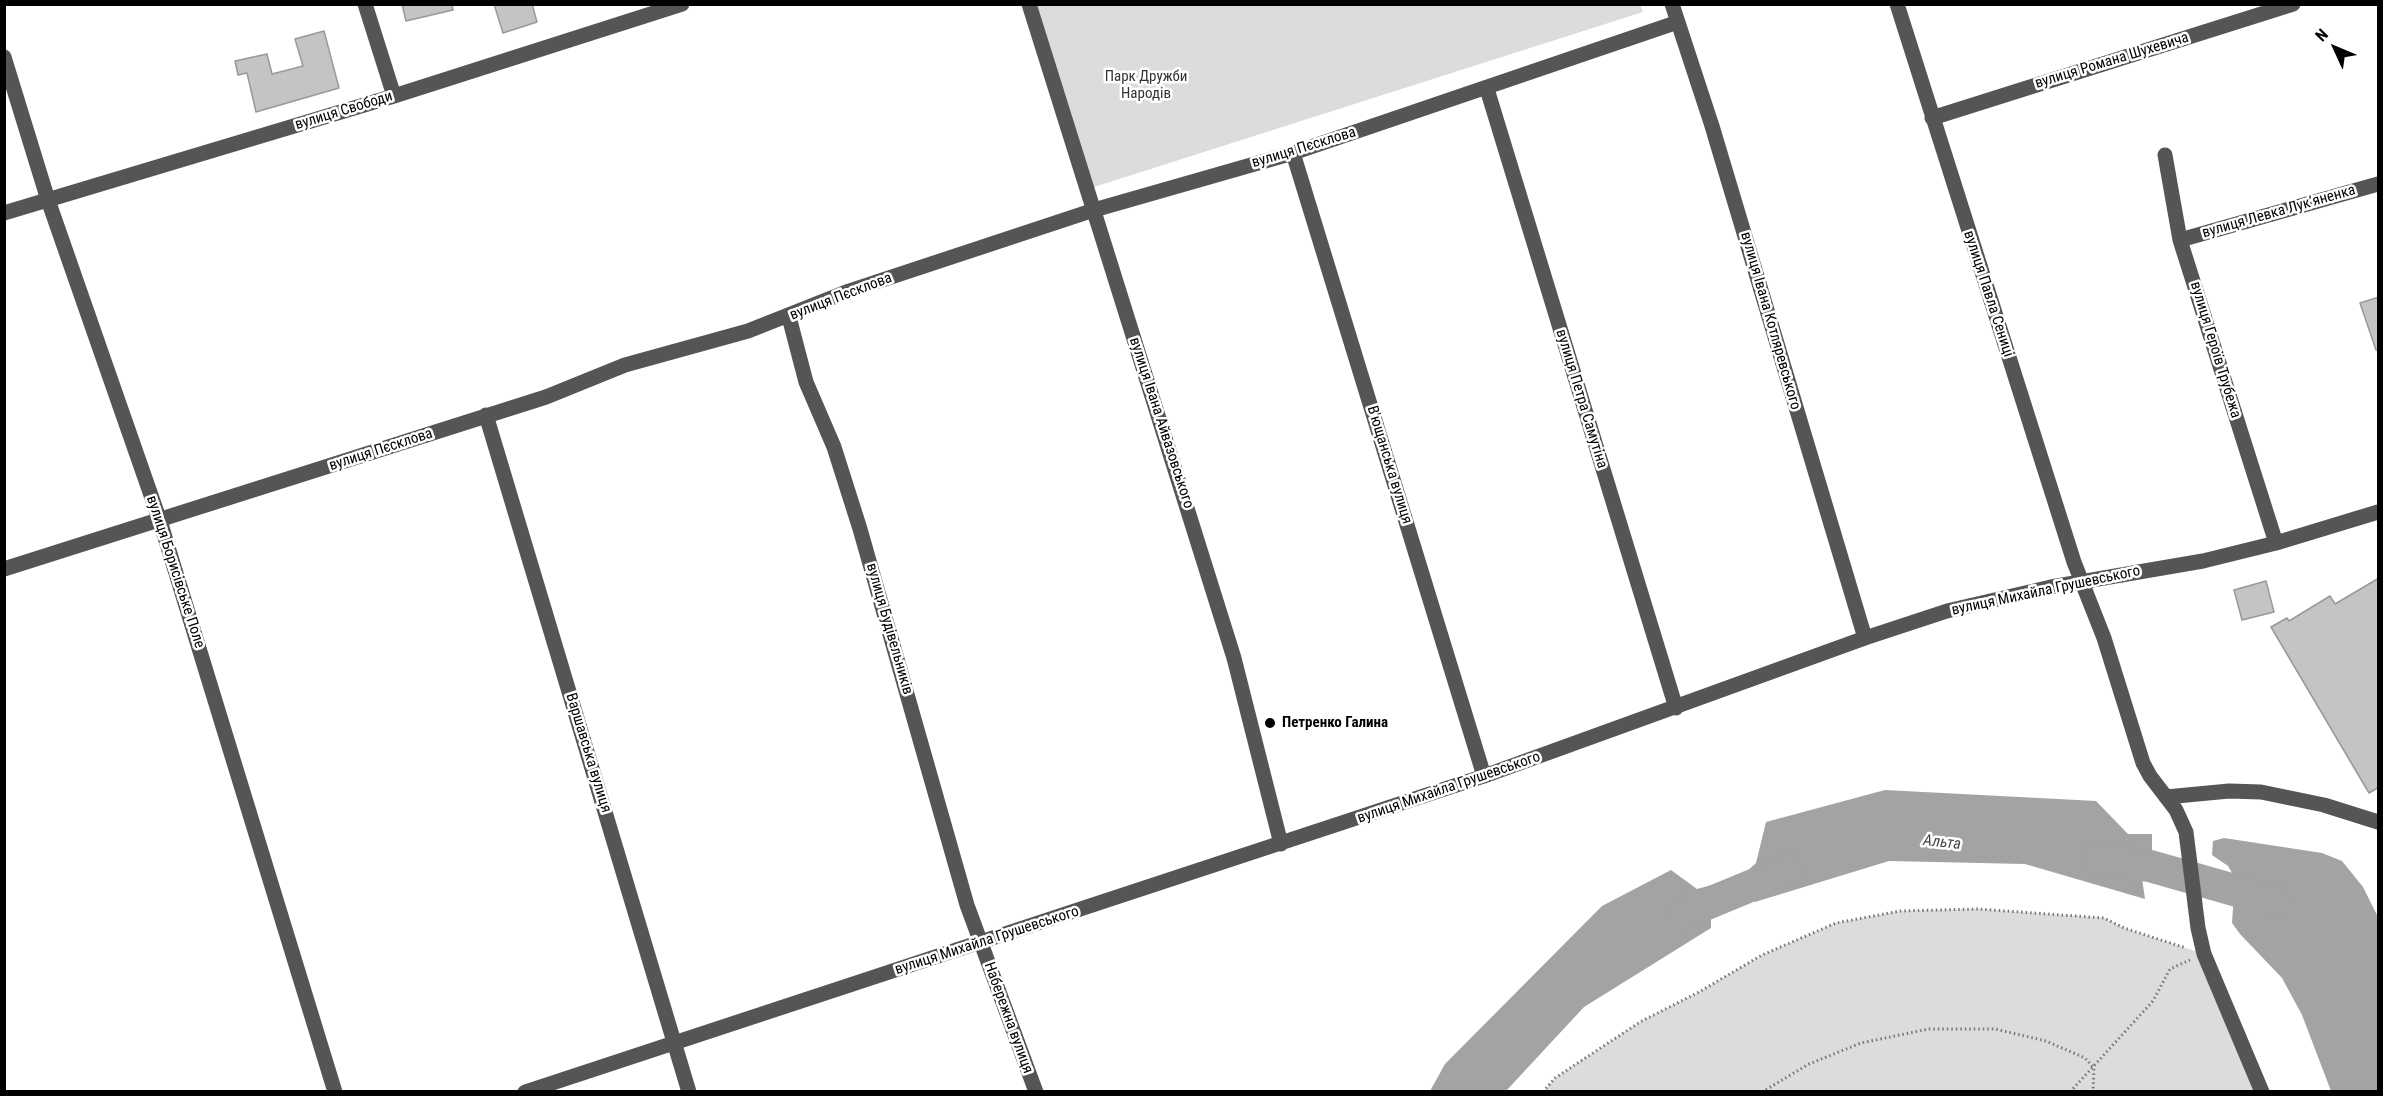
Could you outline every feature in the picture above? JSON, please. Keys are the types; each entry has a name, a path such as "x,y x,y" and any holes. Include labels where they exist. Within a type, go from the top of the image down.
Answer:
{"street":[{"path":"365,4 394,96"},
{"name":"вулиця Свободи","path":"4,213 394,96 682,4"},
{"name":"вулиця Івана Айвазовського","path":"1029,4 1056,98 1094,210 1234,658 1281,844"},
{"name":"вулиця Івана Котляревського","path":"1672,4 1740,217 1866,638"},
{"name":"вулиця Павла Сениці","path":"1897,4 2074,562 2104,638 2143,763 2182,820 2186,832 2198,928 2204,954 2262,1092"},
{"name":"вулиця Романа Шухевича","path":"1932,118 2293,4"},
{"name":"вулиця Пєсклова","path":"4,569 570,389 625,365 710,343 789,317 849,291 1094,210 1293,153 1487,89 1678,22"},
{"name":"вулиця Борисівське Поле","path":"4,57 48,200 160,521 335,1092"},
{"name":"вулиця Петра Самутіна","path":"1487,89 1676,708"},
{"name":"В'ющанська вулиця","path":"1293,153 1484,776"},
{"name":"вулиця Героїв Трубежа","path":"2165,155 2181,240 2276,543"},
{"name":"вулиця Левка Лукʼяненка","path":"2181,240 2379,184"},
{"name":"вулиця Будівельників","path":"789,317 806,382 841,467 903,676 948,842 981,944"},
{"name":"Варшавська вулиця","path":"486,415 689,1092"},
{"name":"вулиця Михайла Грушевського","path":"525,1092 981,944 1484,776 1947,611 2083,581 2203,561 2276,543 2379,512"},
{"path":"2166,797 2229,791 2261,792 2302,799 2379,822"},
{"name":"Набережна вулиця","path":"981,944 1036,1092"}],"path":[{"path":"1544,1092 1555,1078 1640,1022 1699,992 1762,955 1836,923 1900,911 1978,909 2104,918 2124,928 2204,954"},
{"path":"2070,1092 2153,1001 2170,969 2204,954"},
{"path":"1762,1092 1809,1064 1861,1043 1929,1029 1995,1029 2046,1041 2085,1058 2094,1068 2093,1092"}],"green space":[{"name":"Парк Дружби Народів","path":"1640,4 1643,12 1091,188 1036,5"},
{"path":"1978,909 2104,918 2124,928 2204,954 2262,1092 1543,1092 1555,1078 1640,1022 1699,992 1762,955 1836,923 1900,911"}],"water":[{"path":"1885,790 2096,801 2128,834 2152,834 2152,856 2139,857 2145,899 2025,864 1889,861 1755,902 1743,875 1756,863 1766,822"},
{"path":"2224,838 2322,853 2342,861 2363,887 2378,917 2378,1091 2331,1091 2302,1015 2282,978 2232,923 2235,878 2228,866 2212,855 2213,841"},
{"path":"1671,870 1697,889 1719,883 1729,904 1711,918 1711,928 1584,1007 1506,1091 1430,1091 1445,1064 1602,906"}],"building":[{"path":"402,4 452,4 453,10 406,21"},
{"path":"494,4 532,4 537,22 503,33"},
{"path":"324,31 339,88 256,112 247,73 238,75 235,61 267,54 272,74 303,66 295,39"},
{"path":"2379,297 2379,350 2376,350 2360,303"},
{"path":"2379,578 2379,787 2369,793 2271,627 2287,618 2289,621 2330,596 2335,604"},
{"path":"2266,581 2274,612 2242,620 2234,590"}],"waterway":[{"name":"Альта","path":"2097,860 2150,866 2276,902"},
{"name":"Альта","path":"1685,913 1789,870"}],"place":[{"name":"Петренко Галина","path":"1270,723"}]}
